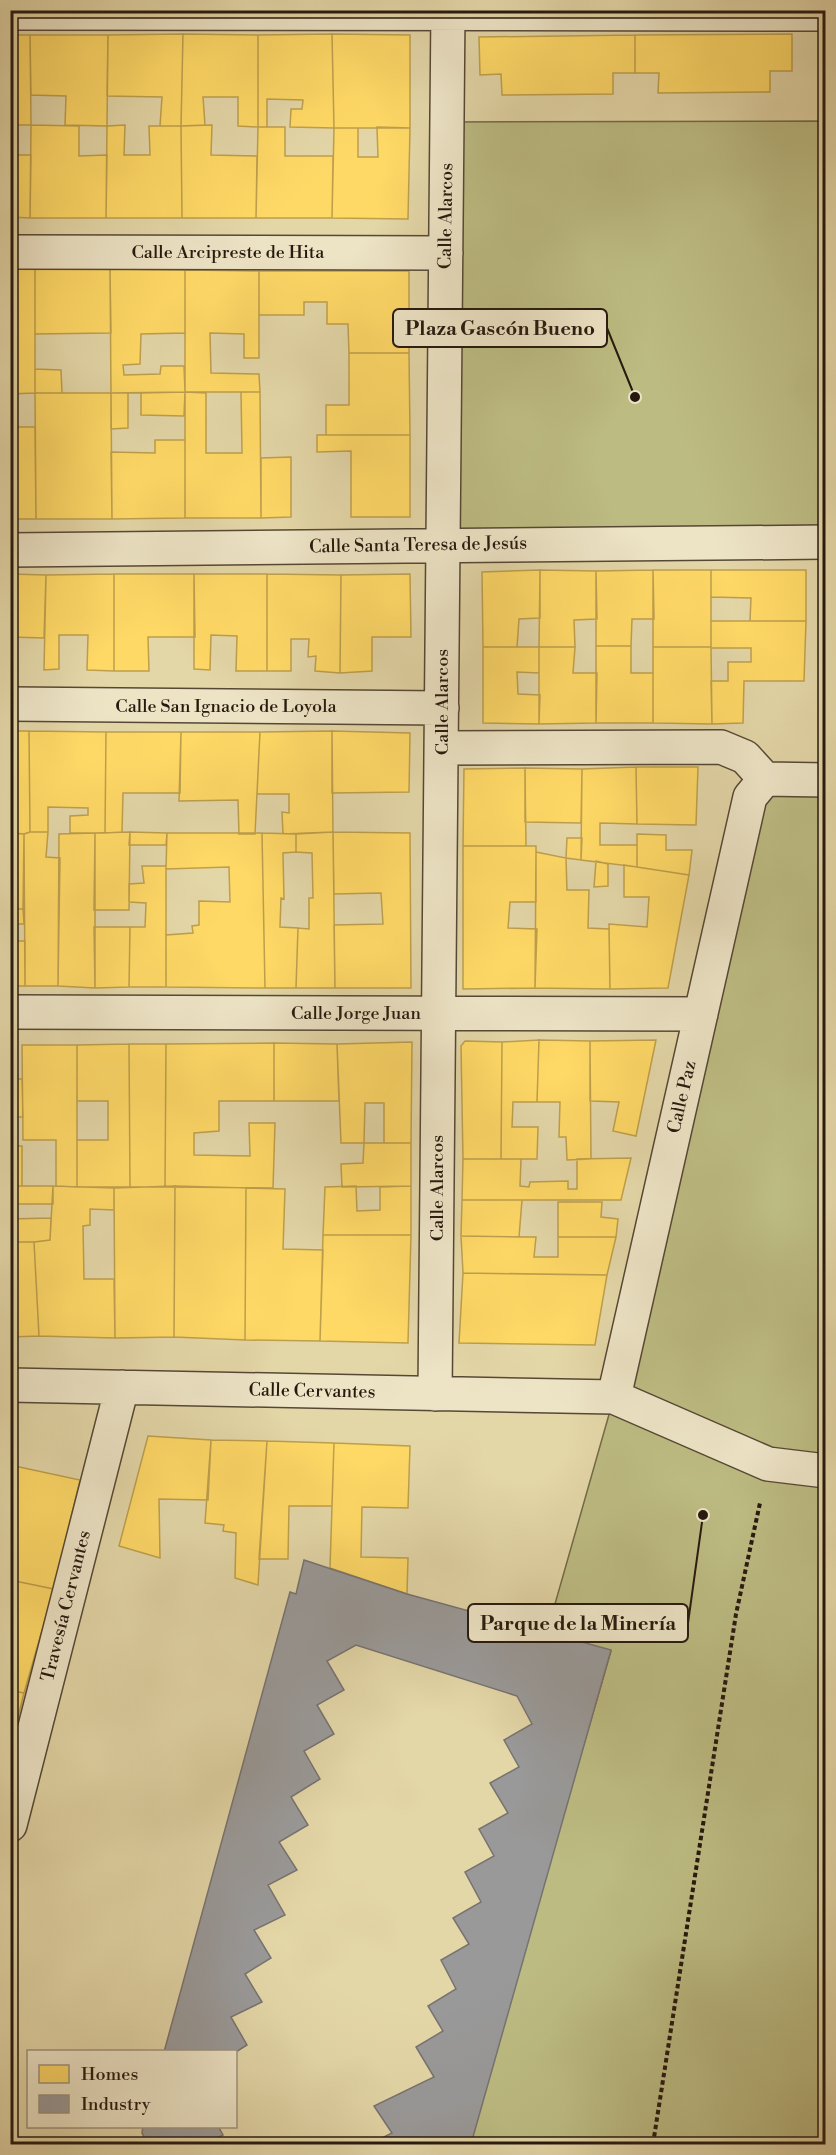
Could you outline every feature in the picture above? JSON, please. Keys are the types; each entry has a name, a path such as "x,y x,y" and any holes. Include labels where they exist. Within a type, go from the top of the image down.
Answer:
{"street":[{"name":"Calle Alarcos","path":"435,1394 448,12"},
{"path":"10,13 825,14"},
{"name":"Calle Arcipreste de Hita","path":"10,252 446,253"},
{"name":"Calle Santa Teresa de Jesús","path":"10,550 825,542"},
{"name":"Calle San Ignacio de Loyola","path":"10,704 442,708"},
{"path":"442,748 721,747 745,757 758,788 825,780"},
{"name":"Calle Paz","path":"614,1397 701,1014 758,788"},
{"name":"Calle Jorge Juan","path":"10,1012 701,1014"},
{"name":"Calle Cervantes","path":"10,1385 614,1397"},
{"name":"Travesía Cervantes","path":"10,1825 122,1387"},
{"path":"614,1397 768,1464 825,1471"}],"path":[{"path":"653,2145 736,1614 768,1464"}],"shaded area":[{"path":"825,121 825,542 443,544 447,122"},
{"path":"825,781 825,2144 468,2144 611,1651 547,1632 614,1397 750,797"}],"building: Homes":[{"path":"183,34 181,126 160,126 162,97 107,96 108,35"},
{"path":"183,34 258,35 258,127 238,126 238,97 203,97 205,125 181,126"},
{"path":"332,34 334,128 290,127 291,109 302,109 303,100 267,99 267,127 258,127 258,35"},
{"path":"332,34 410,35 410,128 334,128"},
{"path":"792,34 792,71 770,71 770,92 658,93 659,73 635,73 635,35"},
{"path":"10,35 30,35 31,125 10,125"},
{"path":"30,35 108,35 107,126 65,125 66,96 31,95"},
{"path":"635,35 635,73 613,73 613,94 502,95 501,74 480,75 479,37"},
{"path":"31,125 79,126 79,156 107,155 106,218 30,218"},
{"path":"125,125 124,155 150,155 149,126 181,126 182,218 106,218 107,126"},
{"path":"212,125 211,155 257,156 256,218 182,218 181,126"},
{"path":"258,127 285,127 285,156 333,156 332,218 256,218"},
{"path":"377,127 410,128 408,219 332,218 334,128 358,128 358,157 378,157"},
{"path":"10,155 31,155 30,218 10,217"},
{"path":"10,269 35,269 35,393 10,394"},
{"path":"35,269 110,269 111,333 35,334"},
{"path":"110,269 185,270 185,333 141,334 140,364 123,365 124,375 160,374 161,366 184,366 185,392 111,393"},
{"path":"185,270 259,271 259,358 244,358 244,334 210,333 211,373 259,374 260,392 185,392"},
{"path":"259,271 409,271 409,353 349,353 348,324 327,324 327,302 304,302 304,315 259,315"},
{"path":"349,353 409,353 410,435 326,435 326,405 349,405"},
{"path":"35,369 61,370 62,393 35,393"},
{"path":"185,392 184,416 141,415 141,393"},
{"path":"185,392 206,393 206,453 242,453 241,392 260,392 261,518 185,518"},
{"path":"35,393 111,393 112,519 36,519"},
{"path":"111,393 128,393 128,428 111,429"},
{"path":"10,427 35,427 36,519 10,519"},
{"path":"317,435 410,435 410,517 351,517 351,451 317,452"},
{"path":"155,440 185,440 185,518 112,519 111,452 155,453"},
{"path":"291,457 291,517 261,518 261,458"},
{"path":"540,570 540,618 519,619 517,647 483,647 482,572"},
{"path":"540,570 596,571 597,619 574,620 575,647 539,647"},
{"path":"653,570 654,619 632,619 631,646 596,646 596,571"},
{"path":"653,570 711,570 711,647 653,647"},
{"path":"711,570 806,570 806,621 750,621 751,598 711,597"},
{"path":"10,574 46,575 44,638 10,637"},
{"path":"114,574 114,671 87,670 88,635 59,635 59,669 44,670 46,575"},
{"path":"114,574 194,574 195,637 148,637 149,671 114,671"},
{"path":"194,574 267,574 267,671 236,671 237,636 211,635 210,670 194,669"},
{"path":"267,574 341,575 340,673 315,671 316,656 308,657 309,639 291,639 291,671 267,671"},
{"path":"410,574 411,637 372,637 372,671 340,673 341,575"},
{"path":"711,621 806,621 804,681 744,681 743,723 712,724 711,681 728,681 728,662 751,662 751,648 711,648"},
{"path":"596,646 631,646 631,673 653,673 653,723 596,723"},
{"path":"483,647 539,647 539,673 517,672 518,694 540,695 539,724 483,723"},
{"path":"539,647 575,647 573,673 597,673 596,723 539,724"},
{"path":"653,647 711,647 712,724 653,723"},
{"path":"10,731 29,731 30,832 24,834 12,833"},
{"path":"29,731 106,732 105,833 70,833 70,816 88,815 88,808 48,807 48,832 30,832"},
{"path":"332,731 333,832 283,834 282,812 289,813 289,794 257,794 260,732"},
{"path":"332,731 410,733 409,792 332,793"},
{"path":"106,732 181,732 180,793 123,793 122,832 105,833"},
{"path":"181,732 260,732 255,834 239,834 238,800 179,801"},
{"path":"636,767 698,767 696,825 637,824"},
{"path":"636,767 637,824 600,823 600,845 637,845 637,867 581,860 582,769"},
{"path":"525,768 582,769 581,823 525,822"},
{"path":"525,768 526,846 463,846 464,769"},
{"path":"48,832 46,857 60,858 58,986 25,986 24,834"},
{"path":"130,832 167,833 166,845 129,845"},
{"path":"130,832 129,910 94,910 95,833"},
{"path":"333,832 410,833 411,988 335,988 334,925 383,924 381,893 334,894"},
{"path":"333,832 335,988 296,988 298,928 309,929 309,898 313,898 312,853 296,852 296,834"},
{"path":"10,833 24,834 23,909 10,909"},
{"path":"95,833 95,988 58,986 59,834"},
{"path":"167,833 262,833 265,988 166,987 166,935 193,933 192,926 199,925 199,901 230,902 229,867 166,869"},
{"path":"262,833 296,834 296,852 283,853 284,899 281,898 280,927 298,928 296,988 265,988"},
{"path":"637,834 666,835 666,850 692,850 689,875 637,867"},
{"path":"567,838 582,838 581,860 566,858"},
{"path":"463,846 536,846 536,902 510,902 508,928 537,929 535,988 463,989"},
{"path":"536,852 566,858 567,890 589,890 588,928 609,929 610,989 535,988"},
{"path":"596,861 608,864 608,886 594,887"},
{"path":"624,865 689,875 668,988 610,989 609,924 647,927 649,897 624,897"},
{"path":"142,866 166,866 166,987 129,987 130,927 145,927 146,903 129,902 129,884 144,883"},
{"path":"10,909 23,909 24,924 10,924"},
{"path":"94,927 130,927 129,987 95,988"},
{"path":"10,941 25,941 25,986 10,986"},
{"path":"539,1040 537,1102 513,1102 512,1127 538,1127 537,1159 501,1159 502,1042"},
{"path":"539,1040 590,1041 591,1159 567,1160 566,1137 559,1137 560,1102 537,1102"},
{"path":"656,1040 636,1136 613,1131 619,1102 590,1101 590,1041"},
{"path":"465,1041 502,1042 501,1159 463,1159 461,1046"},
{"path":"412,1042 411,1143 384,1143 384,1103 365,1103 364,1143 341,1143 337,1044"},
{"path":"274,1043 337,1044 339,1101 274,1101"},
{"path":"274,1043 274,1101 219,1101 219,1131 194,1133 194,1155 250,1156 249,1123 275,1123 273,1188 165,1187 166,1044"},
{"path":"129,1044 130,1187 77,1187 77,1140 108,1140 108,1101 77,1101 77,1045"},
{"path":"129,1044 166,1044 165,1187 130,1187"},
{"path":"22,1045 77,1045 77,1187 56,1186 56,1140 23,1140"},
{"path":"10,1079 22,1079 23,1117 10,1117"},
{"path":"364,1143 411,1143 411,1186 342,1187 341,1164 363,1163"},
{"path":"10,1146 22,1146 22,1186 10,1186"},
{"path":"631,1158 621,1200 462,1200 463,1159 521,1159 520,1186 529,1187 530,1182 568,1181 568,1189 577,1189 577,1159"},
{"path":"10,1186 53,1186 53,1204 10,1204"},
{"path":"53,1186 114,1188 114,1210 90,1209 90,1225 83,1226 84,1279 114,1279 115,1338 39,1336 34,1242 50,1240"},
{"path":"175,1186 174,1337 115,1338 114,1188"},
{"path":"175,1186 246,1188 245,1340 174,1337"},
{"path":"356,1186 357,1211 380,1210 380,1187 411,1186 411,1235 323,1235 325,1187"},
{"path":"246,1188 285,1189 283,1249 323,1250 320,1341 245,1340"},
{"path":"462,1200 522,1200 519,1237 461,1236"},
{"path":"558,1202 602,1202 601,1217 618,1219 616,1237 558,1237"},
{"path":"51,1218 50,1240 10,1242 10,1219"},
{"path":"323,1235 411,1235 408,1343 320,1341"},
{"path":"461,1236 536,1237 534,1257 558,1257 558,1237 616,1237 607,1275 463,1273"},
{"path":"10,1242 34,1242 39,1336 10,1337"},
{"path":"463,1273 607,1275 595,1345 459,1343"},
{"path":"148,1436 211,1440 208,1500 159,1499 160,1558 119,1546"},
{"path":"211,1440 267,1441 258,1585 235,1578 236,1533 223,1531 224,1525 205,1523"},
{"path":"267,1441 334,1443 332,1506 289,1506 288,1559 259,1559"},
{"path":"334,1443 410,1446 408,1508 362,1507 361,1557 408,1558 407,1594 330,1568"},
{"path":"10,1465 80,1480 54,1589 10,1580"},
{"path":"10,1580 54,1589 24,1693 10,1690"},
{"path":"10,1690 24,1693 18,1717 10,1715"}],"building: Industry":[{"path":"304,1560 407,1594 611,1650 471,2144 370,2144 392,2133 374,2106 434,2077 416,2047 443,2031 428,2006 456,1989 441,1960 469,1944 453,1918 481,1902 465,1872 494,1856 479,1829 508,1813 490,1783 519,1767 504,1740 532,1724 517,1696 356,1645 327,1661 344,1690 317,1705 334,1734 304,1751 320,1779 291,1797 308,1825 279,1842 297,1870 268,1885 285,1915 254,1930 271,1958 245,1974 262,2002 231,2017 247,2045 237,2051 165,2050 290,1592 296,1594"},
{"path":"143,2128 219,2128 223,2135 205,2144 148,2144 142,2133"}],"place":[{"name":"Plaza Gascón Bueno","path":"635,397"},
{"name":"Parque de la Minería","path":"703,1515"}]}
